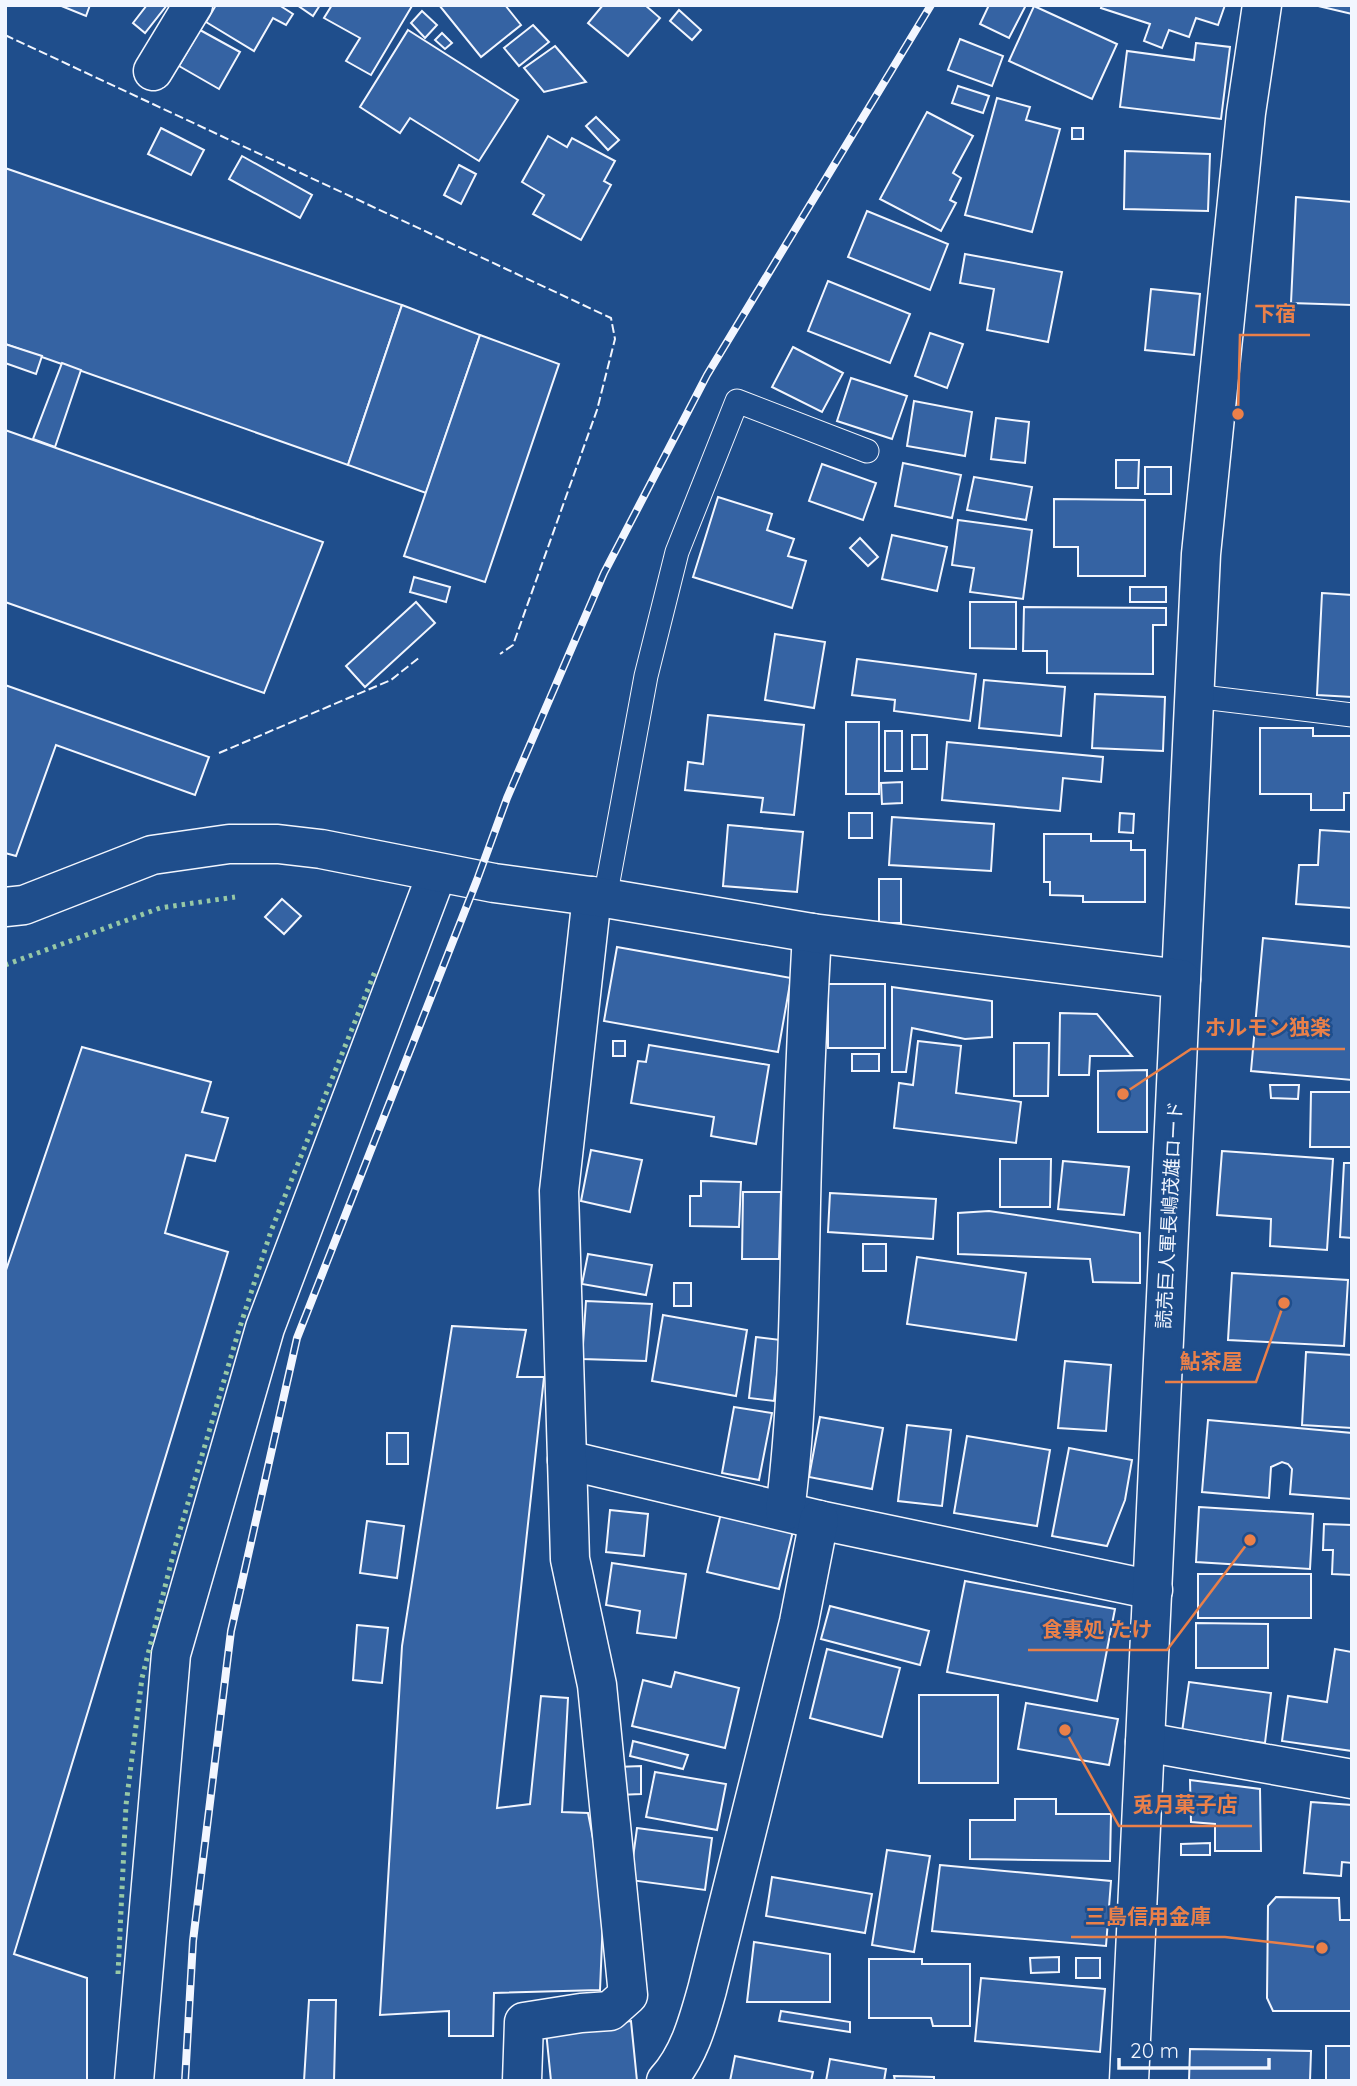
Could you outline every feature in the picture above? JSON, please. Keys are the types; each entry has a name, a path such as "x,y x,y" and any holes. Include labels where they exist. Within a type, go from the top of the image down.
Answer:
{"street":[{"path":"153,71 193,5"},
{"name":"読売巨人軍長嶋茂雄ロード","path":"1129,2081 1201,554 1246,113 1262,5"},
{"path":"5,907 24,905 152,855 229,844 278,844 321,849 437,873 812,933 1181,979"},
{"path":"134,2081 171,1654 265,1328 437,873"},
{"path":"522,2081 524,2022 610,2011 628,1994 597,1685 570,1559 559,1191 598,897"},
{"path":"666,2081 674,2073 694,2035 799,1622 802,1516 792,1447 812,933"},
{"path":"567,1460 802,1516 1153,1590"},
{"path":"1144,1742 1352,1779"}],"lane":[{"path":"598,897 646,676 677,552 737,401 867,451"},
{"path":"1194,696 1352,715"}],"building":[{"path":"59,5 90,5 86,16"},
{"path":"147,5 167,5 145,33 133,23"},
{"path":"216,5 279,5 293,14 286,25 273,18 254,51 206,22"},
{"path":"297,5 320,5 313,16"},
{"path":"332,5 412,6 371,75 346,61 360,38 324,18"},
{"path":"439,5 505,5 521,25 481,57"},
{"path":"603,5 645,5 660,18 628,56 588,23"},
{"path":"989,5 1026,5 1009,38 980,24"},
{"path":"1102,5 1225,5 1218,25 1196,18 1189,37 1169,30 1162,48 1144,41 1150,24 1101,8"},
{"path":"1314,5 1352,5 1352,14"},
{"path":"1034,6 1117,44 1092,99 1009,61"},
{"path":"679,10 701,30 692,40 670,21"},
{"path":"422,11 437,25 425,38 411,23"},
{"path":"533,25 549,42 519,66 504,48"},
{"path":"200,30 240,52 219,89 179,66"},
{"path":"408,30 518,100 479,161 410,118 400,133 360,107"},
{"path":"442,33 452,43 445,49 435,40"},
{"path":"960,39 1003,56 992,86 948,70"},
{"path":"1196,43 1230,47 1221,119 1120,107 1127,51 1194,60"},
{"path":"555,46 586,82 544,92 524,68"},
{"path":"958,86 989,96 983,113 952,103"},
{"path":"997,98 1030,107 1026,120 1060,129 1032,232 965,215"},
{"path":"927,112 973,136 953,173 961,178 950,200 956,203 941,231 880,199"},
{"path":"596,117 619,140 608,150 586,126"},
{"path":"161,128 204,150 191,175 148,154"},
{"path":"1072,128 1083,128 1083,139 1072,139"},
{"path":"548,136 567,147 572,138 615,161 604,181 611,185 581,240 533,214 544,195 522,182"},
{"path":"1125,151 1210,154 1208,211 1124,209"},
{"path":"242,156 312,195 300,218 229,179"},
{"path":"459,165 476,174 461,204 444,195"},
{"path":"5,168 402,305 348,465 5,344"},
{"path":"1296,197 1352,202 1352,305 1291,303"},
{"path":"867,211 948,244 930,290 848,257"},
{"path":"965,254 1062,272 1048,342 987,330 994,289 960,283"},
{"path":"828,281 910,314 890,363 808,331"},
{"path":"1151,289 1200,294 1194,355 1145,350"},
{"path":"402,305 480,335 426,493 348,465"},
{"path":"930,333 963,344 947,388 915,376"},
{"path":"480,335 559,364 485,582 404,556"},
{"path":"5,344 42,356 36,374 5,363"},
{"path":"793,347 843,373 822,412 772,387"},
{"path":"62,363 81,370 55,447 33,439"},
{"path":"851,378 907,396 892,439 837,421"},
{"path":"914,401 972,412 965,456 907,446"},
{"path":"996,418 1029,422 1025,463 991,459"},
{"path":"5,430 323,542 264,693 5,602"},
{"path":"1116,460 1139,460 1138,488 1116,488"},
{"path":"903,463 961,475 952,518 895,506"},
{"path":"822,464 876,483 863,520 809,501"},
{"path":"1145,467 1171,467 1171,494 1145,494"},
{"path":"974,477 1032,487 1026,520 967,510"},
{"path":"718,497 772,514 767,530 794,539 788,556 806,561 792,608 693,577"},
{"path":"1054,499 1145,500 1145,576 1078,576 1078,547 1054,547"},
{"path":"958,520 1032,530 1023,599 970,592 974,568 952,565"},
{"path":"892,535 947,547 937,591 882,579"},
{"path":"860,538 878,557 868,566 850,548"},
{"path":"414,577 450,587 446,602 410,592"},
{"path":"1130,587 1166,587 1166,602 1130,602"},
{"path":"1322,593 1352,595 1352,697 1317,695"},
{"path":"416,602 435,623 365,687 346,666"},
{"path":"970,602 1016,602 1016,649 970,648"},
{"path":"1024,607 1166,608 1166,625 1153,625 1153,674 1047,673 1047,651 1023,651"},
{"path":"775,634 825,642 814,708 765,700"},
{"path":"857,659 976,674 970,721 894,711 895,700 852,695"},
{"path":"984,680 1065,687 1061,736 979,728"},
{"path":"5,685 209,757 195,795 56,745 16,856 5,853"},
{"path":"1095,694 1165,697 1163,751 1092,748"},
{"path":"708,715 804,725 794,815 761,812 763,798 685,790 688,762 703,764"},
{"path":"846,722 879,722 879,794 846,794"},
{"path":"1260,728 1313,728 1313,736 1352,736 1352,793 1344,793 1344,810 1311,810 1311,794 1260,794"},
{"path":"885,731 902,731 902,771 885,771"},
{"path":"912,735 927,735 927,769 912,769"},
{"path":"947,742 1103,757 1101,782 1063,778 1060,811 942,800"},
{"path":"902,782 902,803 882,804 881,783"},
{"path":"849,813 872,813 872,838 849,838"},
{"path":"1120,813 1134,814 1133,833 1119,832"},
{"path":"892,817 994,824 991,871 889,865"},
{"path":"728,825 803,832 797,892 723,886"},
{"path":"1320,830 1352,832 1352,908 1296,904 1299,865 1318,865"},
{"path":"1044,834 1091,834 1091,841 1131,841 1131,850 1145,850 1145,902 1083,902 1083,896 1050,895 1050,882 1044,882"},
{"path":"879,879 901,879 901,923 879,923"},
{"path":"282,899 301,916 284,934 265,917"},
{"path":"1263,938 1352,947 1352,1080 1251,1071"},
{"path":"617,947 791,978 778,1052 604,1021"},
{"path":"828,984 885,984 885,1048 828,1048"},
{"path":"892,987 992,1001 992,1037 965,1039 912,1028 906,1072 892,1072"},
{"path":"1060,1013 1097,1014 1132,1056 1090,1056 1089,1075 1059,1075"},
{"path":"613,1041 625,1041 625,1056 613,1056"},
{"path":"918,1041 961,1046 956,1093 1021,1102 1016,1143 894,1128 899,1083 913,1085"},
{"path":"1014,1043 1049,1043 1048,1096 1014,1096"},
{"path":"649,1045 769,1065 756,1144 711,1136 714,1117 631,1103 638,1061 646,1062"},
{"path":"82,1047 211,1082 202,1112 228,1118 215,1161 186,1155 165,1233 228,1252 14,1954 87,1978 87,2081 5,2081 5,1273"},
{"path":"852,1054 879,1054 879,1071 852,1071"},
{"path":"1147,1070 1147,1132 1098,1132 1098,1071"},
{"path":"1270,1085 1299,1085 1298,1099 1271,1098"},
{"path":"1311,1092 1352,1092 1352,1147 1310,1147"},
{"path":"591,1150 642,1160 630,1212 581,1201"},
{"path":"1222,1151 1333,1159 1327,1250 1270,1246 1271,1219 1217,1215"},
{"path":"1000,1159 1051,1159 1050,1207 1000,1207"},
{"path":"1063,1161 1129,1167 1124,1215 1058,1209"},
{"path":"1344,1163 1352,1163 1352,1238 1340,1237"},
{"path":"701,1181 741,1182 739,1227 690,1226 690,1196 701,1196"},
{"path":"743,1192 781,1192 779,1259 742,1259"},
{"path":"830,1193 936,1199 933,1239 828,1232"},
{"path":"989,1211 1140,1233 1140,1283 1093,1282 1090,1259 958,1254 958,1213"},
{"path":"863,1244 886,1244 886,1271 863,1271"},
{"path":"588,1254 652,1265 646,1295 582,1284"},
{"path":"917,1257 1026,1273 1016,1340 907,1324"},
{"path":"1232,1273 1348,1280 1344,1346 1228,1340"},
{"path":"674,1283 691,1283 691,1306 674,1306"},
{"path":"586,1301 652,1304 646,1361 582,1359"},
{"path":"663,1315 747,1330 736,1396 652,1381"},
{"path":"452,1326 526,1330 517,1377 544,1377 497,1808 530,1804 541,1696 568,1698 562,1812 588,1813 604,1894 600,1990 494,1993 493,2036 449,2036 449,2011 380,2015 402,1646"},
{"path":"756,1337 781,1340 774,1401 749,1398"},
{"path":"1306,1352 1352,1355 1352,1428 1302,1425"},
{"path":"1065,1361 1111,1365 1106,1431 1058,1428"},
{"path":"734,1407 772,1413 759,1480 722,1473"},
{"path":"820,1417 883,1428 872,1489 809,1477"},
{"path":"1208,1420 1352,1433 1352,1499 1290,1494 1292,1469 1282,1462 1271,1467 1269,1498 1202,1492"},
{"path":"907,1425 951,1430 942,1506 898,1501"},
{"path":"387,1433 408,1433 408,1464 387,1464"},
{"path":"967,1436 1050,1450 1037,1526 954,1513"},
{"path":"1069,1448 1132,1460 1125,1500 1107,1546 1052,1536"},
{"path":"1199,1507 1313,1514 1310,1569 1196,1562"},
{"path":"610,1510 648,1514 644,1556 606,1552"},
{"path":"721,1513 793,1531 779,1589 707,1572"},
{"path":"367,1521 404,1526 397,1578 360,1573"},
{"path":"1324,1524 1352,1525 1352,1575 1332,1574 1333,1550 1323,1550"},
{"path":"612,1563 686,1574 676,1638 637,1633 640,1611 606,1605"},
{"path":"1198,1574 1311,1574 1311,1618 1198,1618"},
{"path":"965,1581 1115,1609 1097,1701 947,1672"},
{"path":"830,1606 929,1631 920,1665 821,1639"},
{"path":"1196,1623 1268,1624 1268,1668 1196,1668"},
{"path":"357,1625 388,1628 382,1683 353,1680"},
{"path":"827,1649 900,1668 882,1737 810,1718"},
{"path":"1335,1649 1352,1652 1352,1751 1282,1741 1288,1696 1327,1702"},
{"path":"675,1672 739,1688 725,1748 632,1726 643,1680 671,1687"},
{"path":"1189,1682 1271,1693 1265,1743 1182,1732"},
{"path":"919,1695 998,1695 998,1783 919,1783"},
{"path":"1026,1703 1118,1719 1109,1765 1018,1749"},
{"path":"633,1741 688,1755 683,1769 630,1756"},
{"path":"641,1766 641,1794 618,1795 617,1767"},
{"path":"655,1772 726,1784 717,1830 646,1817"},
{"path":"1190,1780 1260,1789 1261,1851 1215,1851 1215,1824 1191,1822"},
{"path":"1015,1799 1056,1799 1056,1814 1111,1814 1110,1861 970,1859 970,1820 1015,1820"},
{"path":"1311,1802 1352,1805 1352,1863 1342,1862 1341,1876 1304,1873"},
{"path":"637,1828 712,1838 705,1890 630,1880"},
{"path":"1210,1843 1210,1855 1181,1855 1181,1844"},
{"path":"887,1850 930,1856 914,1952 872,1945"},
{"path":"940,1865 1111,1881 1106,1946 932,1931"},
{"path":"772,1877 872,1894 865,1933 766,1916"},
{"path":"1276,1897 1339,1898 1340,1920 1352,1920 1352,2011 1273,2011 1267,1998 1268,1906"},
{"path":"754,1942 830,1954 830,2002 747,2002"},
{"path":"1059,1957 1059,1972 1031,1973 1030,1958"},
{"path":"1076,1958 1100,1958 1100,1978 1076,1978"},
{"path":"869,1959 922,1959 922,1964 970,1964 970,2026 933,2026 931,2018 869,2018"},
{"path":"981,1978 1105,1989 1100,2052 975,2041"},
{"path":"309,2000 336,2000 334,2081 304,2081"},
{"path":"781,2011 850,2022 850,2032 779,2021"},
{"path":"631,2021 637,2081 551,2081 546,2031"},
{"path":"1326,2046 1352,2046 1352,2081 1326,2081"},
{"path":"1190,2049 1311,2051 1310,2081 1189,2081"},
{"path":"735,2056 813,2072 811,2081 730,2081"},
{"path":"830,2059 886,2069 884,2081 826,2081"},
{"path":"894,2076 934,2077 934,2081 895,2081"}],"railway":[{"path":"185,2081 193,1941 231,1631 297,1338 507,798 604,573 707,375 931,5"}],"hedge":[{"path":"5,965 160,908 235,897"},
{"path":"118,1974 126,1805 142,1678 175,1547 271,1231 376,969"}],"fence":[{"path":"5,35 611,318 615,339 597,410 513,645 500,654"},
{"path":"219,753 391,680 420,657"}],"place":[{"name":"下宿","path":"1238,414"},
{"name":"ホルモン独楽","path":"1123,1094"},
{"name":"鮎茶屋","path":"1284,1303"},
{"name":"食事処 たけ","path":"1250,1540"},
{"name":"兎月菓子店","path":"1065,1730"},
{"name":"三島信用金庫","path":"1322,1948"}]}
